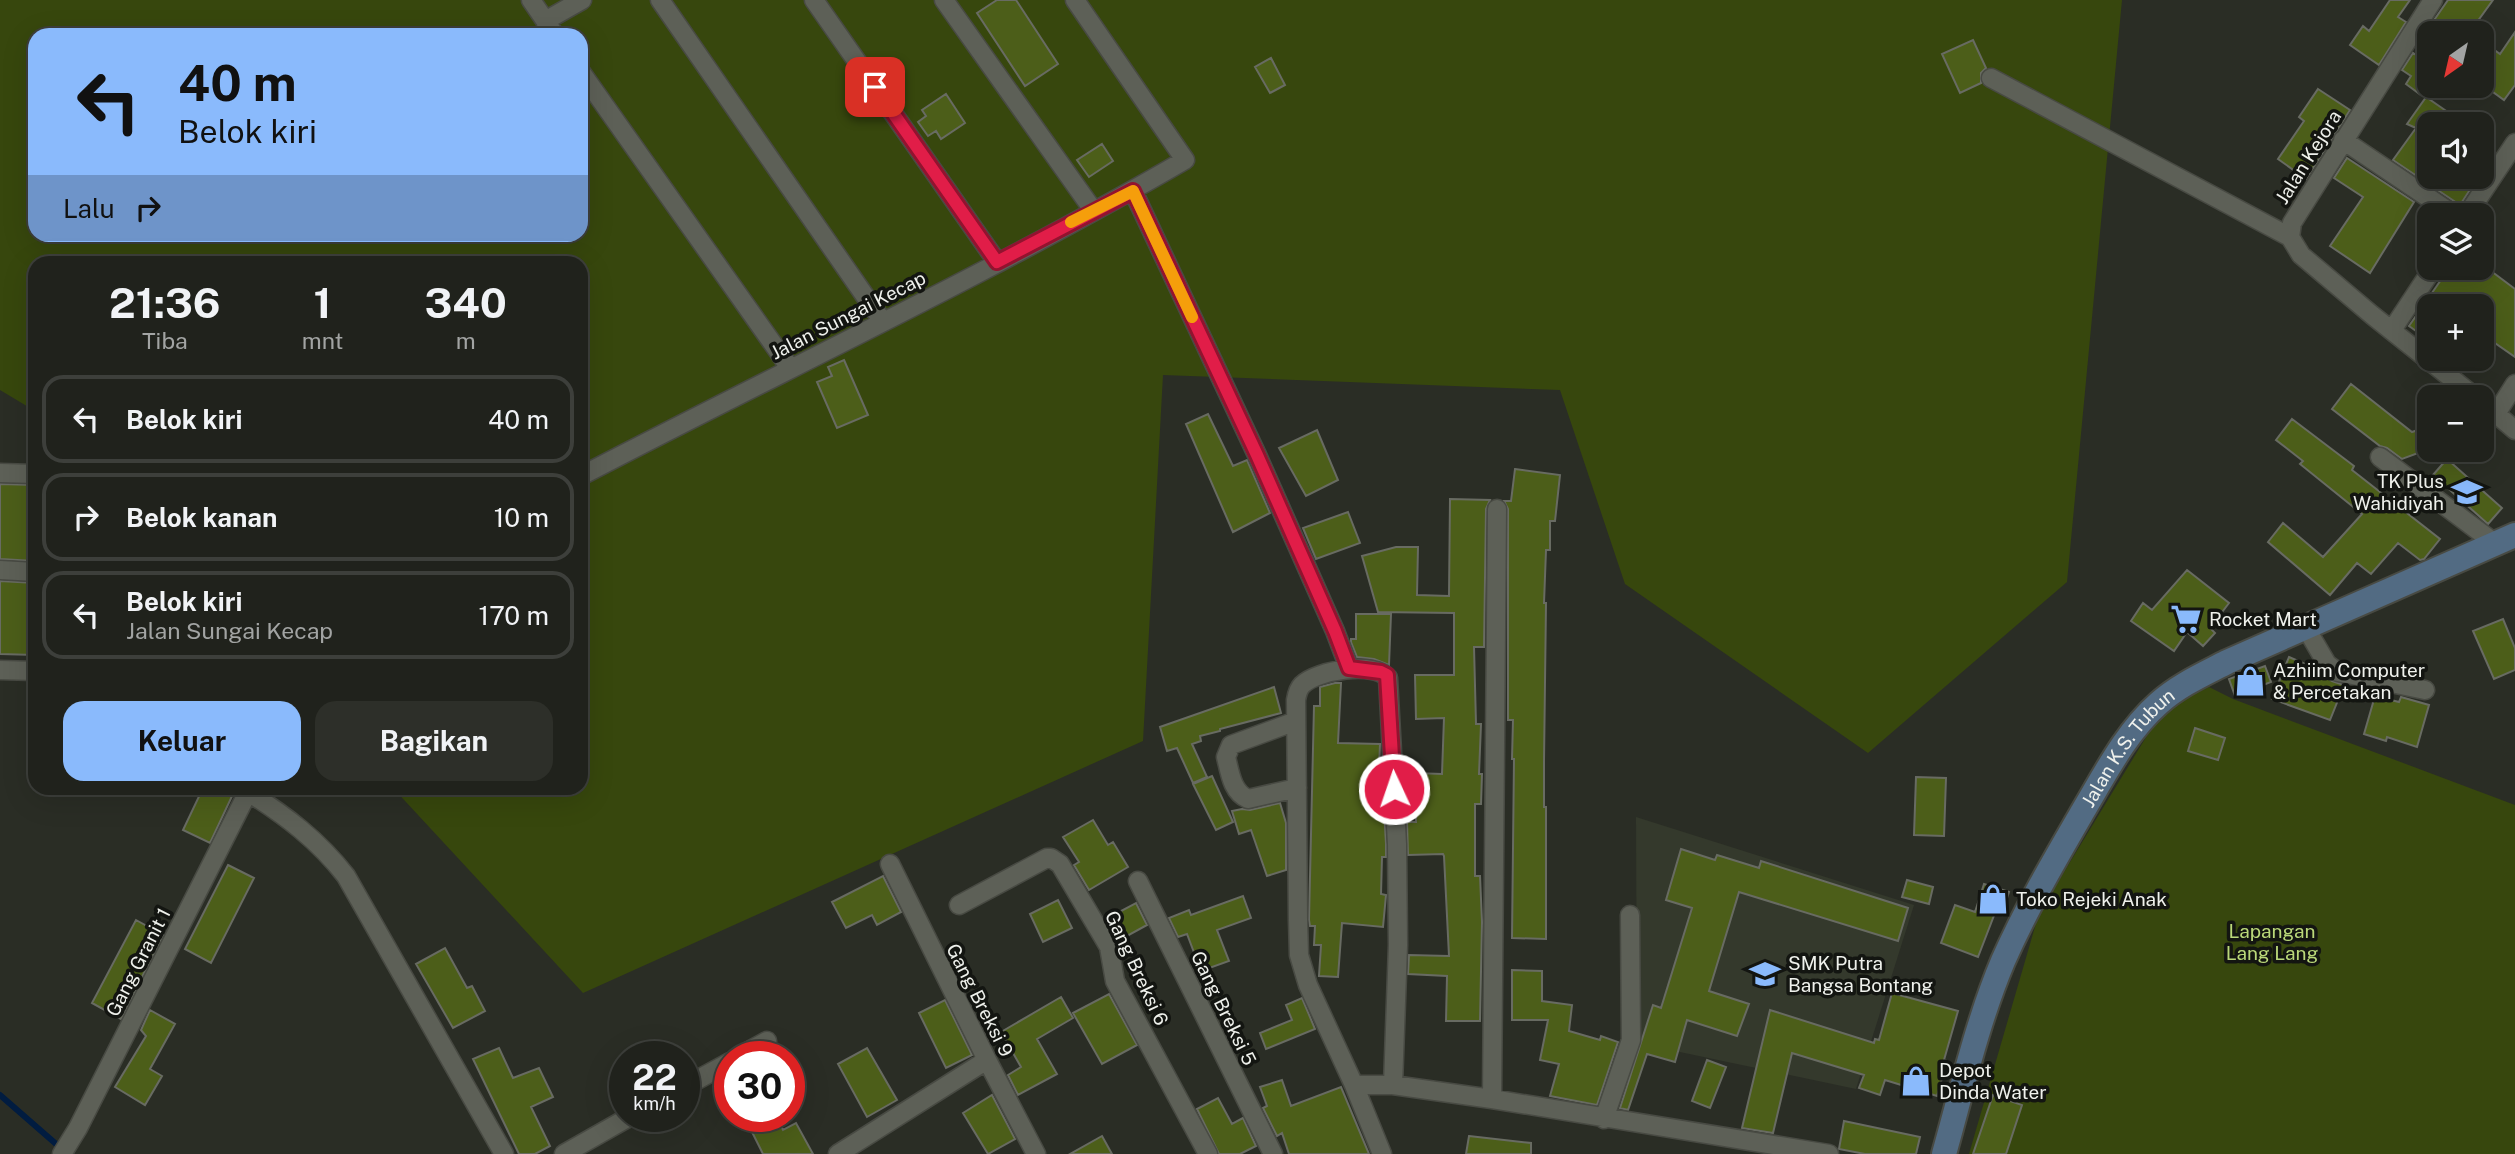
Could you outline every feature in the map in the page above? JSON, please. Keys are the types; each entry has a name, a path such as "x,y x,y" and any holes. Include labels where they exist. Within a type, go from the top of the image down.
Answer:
{"street":[{"path":"531,0 550,28 582,0"},
{"path":"660,0 883,322"},
{"path":"814,0 997,262"},
{"path":"944,0 1093,210"},
{"name":"Jalan Sungai Kecap","path":"588,472 883,322 1133,191 1185,160 1075,0"},
{"name":"Jalan Kejora","path":"2290,237 2292,223 2433,0"},
{"path":"1991,78 2290,237 2301,255 2461,385"},
{"path":"588,82 790,368"},
{"path":"2343,140 2436,203"},
{"path":"2476,203 2515,143"},
{"path":"1133,191 1257,455 1349,668"},
{"path":"2392,330 2425,280"},
{"path":"2515,384 2496,414 2515,430"},
{"path":"2380,457 2505,540"},
{"path":"0,472 28,474"},
{"path":"1492,1099 1497,509"},
{"name":"Jalan K.S. Tubun","path":"1944,1154 1979,1029 2002,964 2029,904 2131,733 2159,703 2187,682 2505,540"},
{"path":"0,570 28,572"},
{"path":"2306,628 2327,664 2337,672 2425,690"},
{"path":"1382,1154 1308,985 1299,955 1296,700 1298,690 1304,682 1315,676 1349,668 1381,672 1388,678 1397,844 1398,945 1392,1085"},
{"path":"0,670 28,671"},
{"path":"1296,721 1231,745 1226,757 1236,791 1248,799 1297,789"},
{"name":"Gang Granit 1","path":"62,1154 78,1128 246,795"},
{"path":"256,795 307,833 328,853 346,876 504,1154"},
{"name":"Gang Breksi 6","path":"960,905 1047,858 1060,864 1109,947 1115,981 1208,1154"},
{"name":"Gang Breksi 9","path":"890,864 1036,1154"},
{"name":"Gang Breksi 5","path":"1138,881 1273,1154"},
{"path":"1604,1119 1631,1040 1630,915"},
{"path":"838,1154 987,1060"},
{"path":"1354,1085 1392,1085 1492,1099 1829,1154"},
{"path":"564,1154 609,1128"}],"shaded area":[{"name":"SMK Putra Bangsa Bontang","path":"1636,817 1914,905 1856,1089 1637,1043"}],"green space":[{"path":"0,0 2122,0 2067,582 1868,753 1625,584 1560,390 1163,375 1143,741 583,993 399,795 588,795 588,256 28,256 28,407 0,390"},
{"name":"Lapangan Lang Lang","path":"2209,687 2233,699 2515,805 2515,1154 1969,1154 2039,913 2151,729 2171,705"}],"building":[{"path":"997,0 1016,0 1058,64 1025,86 977,13"},
{"path":"2390,0 2410,0 2398,17 2406,22 2379,65 2350,45 2363,26 2369,31"},
{"path":"2448,0 2493,0 2478,21 2433,21"},
{"path":"2515,32 2515,85 2504,100 2494,93 2494,50 2500,54"},
{"path":"1973,40 1986,68 1981,73 1981,83 1960,93 1942,54"},
{"path":"2413,53 2417,56 2417,92 2406,84 2411,76 2402,70"},
{"path":"1271,58 1285,85 1270,93 1255,67"},
{"path":"2318,89 2350,110 2306,179 2278,159 2304,121 2299,117"},
{"path":"946,94 965,123 941,139 936,131 928,136 918,122 926,116 922,110"},
{"path":"2425,98 2448,112 2417,112 2417,176 2393,160 2416,128 2407,124"},
{"path":"1102,144 1113,161 1089,177 1077,160"},
{"path":"2347,158 2414,202 2370,273 2330,246 2363,197 2334,178"},
{"path":"2436,189 2470,189 2461,203"},
{"path":"2494,273 2515,289 2515,357 2494,342 2494,294 2431,294 2441,280 2494,280"},
{"path":"2417,314 2417,332 2409,326"},
{"path":"844,360 868,415 837,428 817,382 832,376 828,367"},
{"path":"2351,384 2412,432 2417,430 2417,453 2402,459 2380,446 2332,409"},
{"path":"1208,414 1233,466 1247,460 1270,513 1233,532 1186,424"},
{"path":"2292,419 2354,466 2352,470 2440,539 2424,559 2420,560 2398,543 2371,574 2357,563 2330,595 2268,542 2283,523 2323,557 2362,514 2300,464 2303,461 2276,440"},
{"path":"1317,430 1338,480 1306,496 1279,448"},
{"name":"TK Plus Wahidiyah","path":"2444,462 2450,462 2502,508 2488,524 2433,475"},
{"path":"1515,469 1560,475 1555,521 1550,521 1550,550 1546,550 1544,603 1546,939 1512,938 1514,759 1513,720 1508,720 1508,509 1504,501 1511,501"},
{"path":"0,484 28,485 28,561 0,559"},
{"path":"1450,499 1490,500 1486,509 1484,647 1474,647 1476,724 1481,724 1479,774 1482,774 1481,804 1475,804 1475,876 1480,876 1482,922 1480,1021 1446,1021 1447,976 1408,974 1409,955 1449,956 1444,856 1408,855 1407,822 1416,822 1415,773 1442,774 1444,718 1416,719 1415,675 1454,675 1454,613 1378,612 1362,556 1396,547 1418,547 1417,595 1449,596"},
{"path":"1348,512 1360,543 1316,559 1303,528"},
{"path":"2187,570 2229,603 2210,628 2215,633 2203,646 2187,632 2174,651 2131,621 2143,603 2152,610"},
{"path":"0,581 28,583 28,655 0,654"},
{"path":"1356,614 1391,614 1389,665 1374,659 1357,657 1351,642 1351,639 1356,639"},
{"path":"2503,619 2515,648 2515,670 2494,679 2473,631"},
{"path":"2289,657 2344,685 2330,720 2272,699"},
{"name":"Azhiim Computer & Percetakan","path":"2265,666 2271,682 2235,696 2229,679"},
{"path":"1341,683 1338,743 1380,744 1378,793 1383,793 1386,844 1386,857 1382,857 1381,894 1386,895 1383,927 1342,923 1338,977 1319,976 1321,945 1314,945 1315,926 1310,926 1309,920 1314,706 1320,706 1320,687"},
{"path":"1274,687 1281,713 1220,729 1200,736 1201,741 1192,744 1207,777 1193,783 1177,748 1167,751 1160,727"},
{"path":"2375,696 2399,702 2401,697 2429,705 2417,747 2387,737 2386,741 2364,734"},
{"path":"2195,728 2225,738 2218,760 2188,751"},
{"path":"1212,776 1233,822 1216,830 1193,784"},
{"path":"1916,777 1946,778 1944,836 1914,835"},
{"path":"200,795 233,795 210,843 183,830"},
{"path":"1280,803 1286,823 1286,870 1267,876 1251,830 1239,834 1232,811"},
{"path":"1093,820 1108,845 1113,842 1128,867 1089,890 1074,865 1079,862 1063,837"},
{"path":"1681,849 1715,860 1717,855 1759,868 1761,861 1908,908 1898,941 1739,892 1709,991 1749,1004 1737,1036 1687,1020 1675,1062 1647,1054 1628,1110 1620,1108 1653,1005 1661,1008 1692,908 1666,900"},
{"path":"228,865 254,878 211,963 185,949"},
{"path":"883,876 901,912 877,925 872,915 846,928 832,902"},
{"path":"1907,880 1933,887 1929,904 1902,897"},
{"path":"1984,884 2009,892 2002,915 1995,913 1978,957 1941,943 1955,905 1975,912"},
{"path":"1243,896 1251,918 1217,930 1229,961 1201,971 1187,934 1178,937 1169,918 1189,910 1191,915"},
{"path":"1058,900 1072,928 1043,942 1030,914"},
{"path":"1136,903 1147,925 1118,941 1106,919"},
{"path":"136,920 163,935 121,1019 92,1003"},
{"path":"445,948 467,988 472,986 485,1011 453,1028 416,964"},
{"path":"1512,970 1542,971 1542,1001 1572,1005 1569,1031 1600,1040 1601,1036 1618,1042 1597,1105 1550,1096 1559,1064 1540,1060 1548,1020 1512,1020"},
{"path":"1892,993 1958,1011 1937,1096 1885,1080 1880,1095 1859,1088 1864,1075 1792,1053 1773,1133 1742,1128 1770,1010 1874,1043 1875,1039 1879,1040"},
{"path":"1109,994 1137,1045 1102,1064 1073,1013"},
{"path":"1061,997 1073,1018 1037,1039 1057,1074 1018,1095 1008,1075 1021,1067 1001,1032"},
{"path":"1302,998 1315,1029 1266,1049 1260,1033 1292,1020 1286,1005"},
{"path":"945,1000 972,1055 946,1068 919,1013"},
{"path":"150,1010 175,1024 150,1069 162,1076 145,1105 115,1087 146,1036 141,1030"},
{"path":"499,1048 513,1078 539,1068 553,1097 531,1107 550,1146 535,1154 519,1154 473,1059"},
{"path":"867,1048 897,1100 867,1117 838,1064"},
{"path":"1707,1060 1726,1067 1710,1108 1692,1101"},
{"path":"1282,1080 1291,1106 1341,1087 1369,1154 1289,1154 1282,1133 1277,1136 1263,1108 1267,1106 1260,1087"},
{"path":"992,1095 1015,1139 988,1154 963,1113"},
{"path":"1993,1095 2022,1105 2006,1154 1973,1154"},
{"path":"1218,1098 1232,1124 1243,1118 1256,1146 1240,1154 1219,1154 1197,1109"},
{"path":"1844,1121 1920,1137 1916,1154 1865,1154 1839,1149"},
{"path":"752,1132 801,1132 813,1154 763,1154"},
{"path":"1102,1136 1112,1154 1070,1154"},
{"path":"1469,1136 1531,1143 1531,1154 1466,1154"}],"waterway":[{"path":"0,1095 63,1150"}],"slow traffic":[{"path":"1071,222 1133,191 1192,317"}],"place":[{"name":"TK Plus Wahidiyah","path":"2467,492"},
{"name":"Rocket Mart","path":"2186,619"},
{"name":"Azhiim Computer & Percetakan","path":"2250,681"},
{"name":"Toko Rejeki Anak","path":"1993,899"},
{"name":"SMK Putra Bangsa Bontang","path":"1765,974"},
{"name":"Depot Dinda Water","path":"1916,1081"}],"route":[{"path":"875,87 997,262 1133,191 1257,455 1349,668 1387,675 1394,789"}]}
